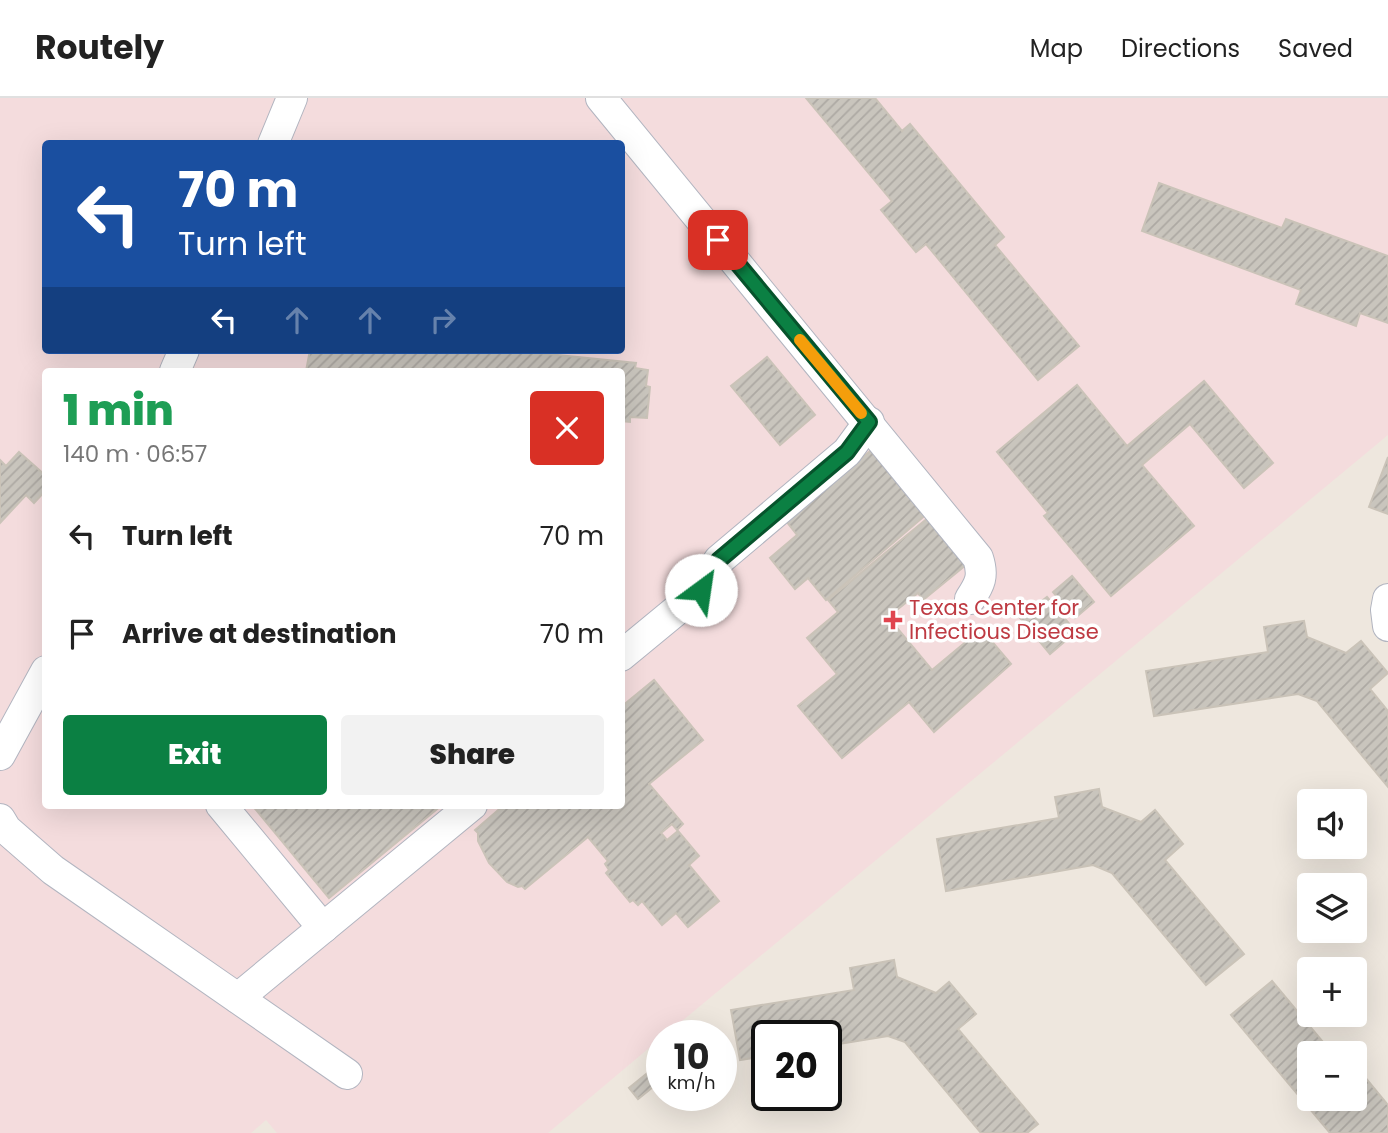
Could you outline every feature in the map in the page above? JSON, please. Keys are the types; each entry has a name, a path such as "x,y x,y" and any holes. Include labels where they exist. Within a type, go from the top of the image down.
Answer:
{"lane":[{"path":"275,140 292,98"},
{"path":"601,98 978,558 982,581 970,599"},
{"path":"626,642 701,590 719,560 847,452 869,422"},
{"path":"1388,599 1388,626"},
{"path":"0,755 42,678"},
{"path":"224,809 323,928"},
{"path":"238,998 467,809"},
{"path":"0,819 6,829 52,870 347,1074"}],"shaded area":[{"name":"Texas Center for Infectious Disease","path":"0,98 1388,98 1388,435 683,1020 646,1020 646,1051 548,1133 277,1133 266,1120 251,1133 0,1133"}],"building":[{"path":"806,98 875,98 902,131 910,124 1004,237 995,245 1079,346 1038,380 926,244 916,252 881,210 892,201"},
{"path":"1159,183 1282,228 1286,219 1388,256 1388,323 1360,313 1356,326 1296,304 1301,290 1142,231"},
{"path":"309,354 548,354 636,363 635,368 648,370 646,386 650,387 647,418 630,417 630,422 625,421 625,368 307,368"},
{"path":"767,357 815,415 780,445 731,386"},
{"path":"1204,381 1273,463 1244,488 1190,424 1142,465 1194,526 1111,596 1044,516 1048,513 997,452 1077,385 1127,446"},
{"path":"874,448 928,513 826,600 808,578 795,589 770,558 797,535 786,521"},
{"path":"19,452 42,472 42,494 34,503 26,495 0,523 0,460 6,466"},
{"path":"1388,457 1388,514 1369,507"},
{"path":"928,518 967,564 923,600 918,593 888,617 932,670 983,631 1011,664 934,732 909,702 842,758 798,706 837,674 807,638 838,612 828,600"},
{"path":"1072,576 1094,602 1075,618 1053,592"},
{"path":"1047,597 1076,632 1050,654 1020,618"},
{"path":"1304,621 1307,637 1346,653 1361,641 1388,673 1370,689 1388,711 1388,787 1317,701 1298,694 1154,716 1146,671 1268,652 1264,627"},
{"path":"654,680 703,740 649,784 683,824 677,830 672,824 661,833 667,840 678,831 699,856 689,865 719,901 688,927 676,913 662,925 642,901 638,905 633,900 630,902 606,873 609,870 605,864 608,861 588,837 525,889 507,882 489,863 478,841 478,833 475,830 499,809 625,809 625,704"},
{"path":"1099,789 1102,807 1141,822 1155,810 1183,844 1165,860 1244,954 1206,985 1112,873 1093,865 946,891 937,839 1059,818 1055,797"},
{"path":"255,809 437,809 329,898"},
{"path":"894,960 897,977 936,993 949,982 976,1014 958,1029 1038,1124 1027,1133 981,1133 905,1042 888,1036 842,1043 842,1020 751,1020 751,1058 740,1060 737,1020 733,1020 731,1010 854,990 850,968"},
{"path":"1272,981 1297,1011 1297,1027 1310,1027 1322,1041 1297,1041 1297,1094 1231,1015"},
{"path":"646,1074 646,1093 638,1099 629,1088"},
{"path":"1367,1080 1388,1105 1388,1133 1330,1133 1312,1111 1367,1111"}],"slow traffic":[{"path":"800,340 861,413"}],"place":[{"name":"Texas Center for Infectious Disease","path":"893,620"}],"route":[{"path":"701,590 719,560 847,452 869,422 718,240"}]}
